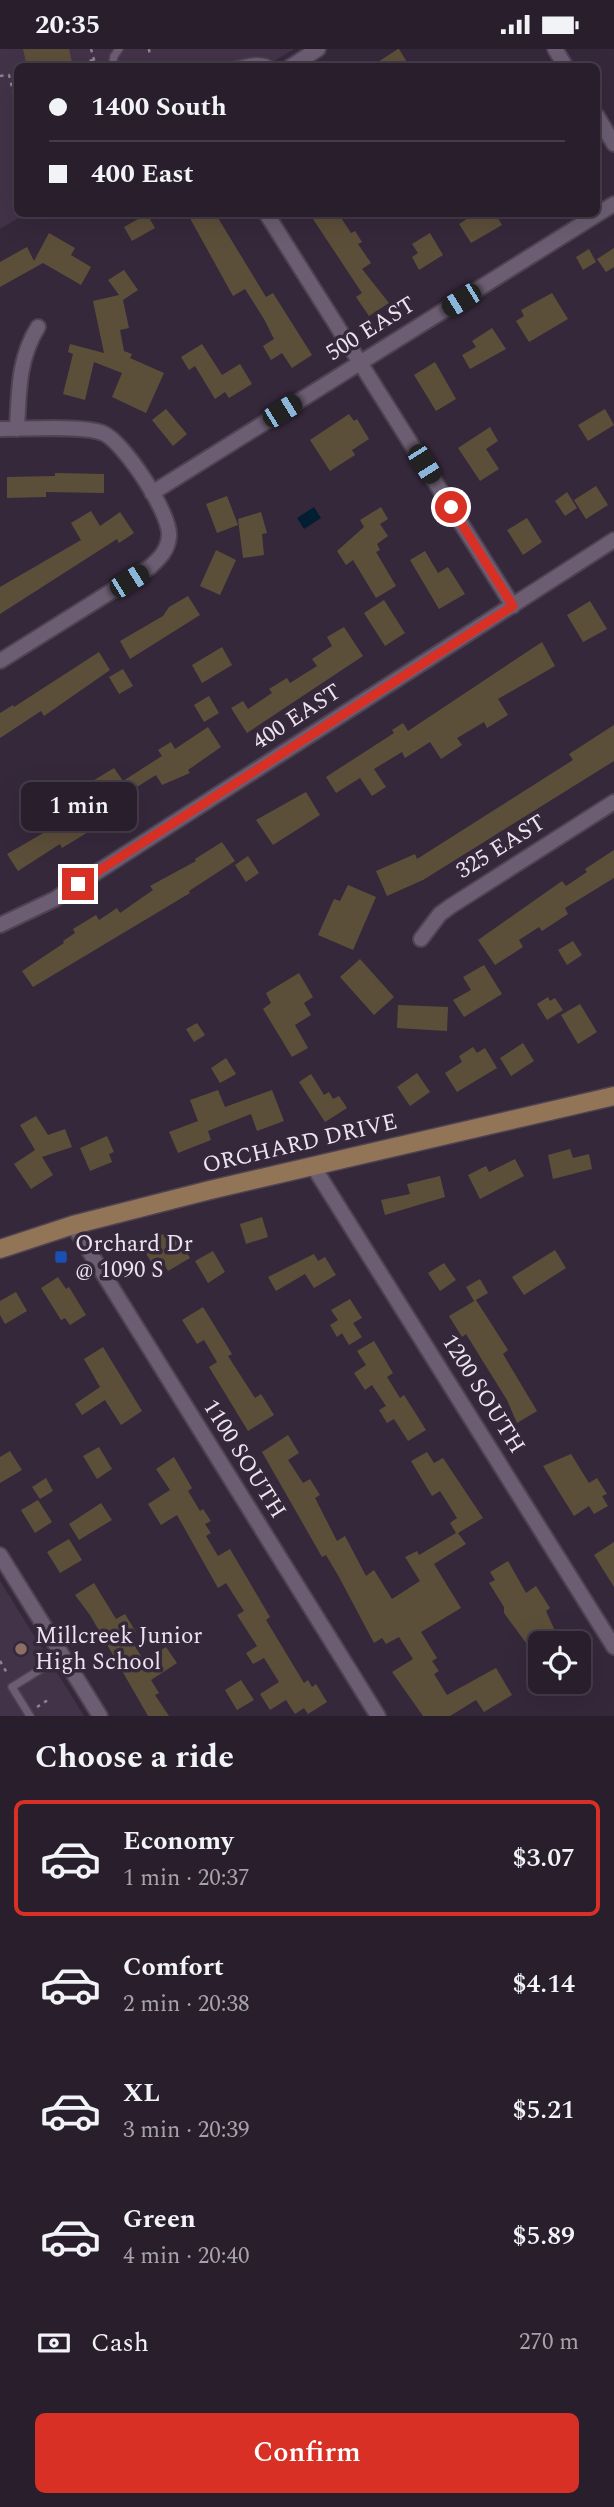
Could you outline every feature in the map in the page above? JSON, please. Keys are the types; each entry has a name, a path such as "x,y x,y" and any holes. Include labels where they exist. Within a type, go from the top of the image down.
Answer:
{"main road":[{"name":"ORCHARD DRIVE","path":"0,1249 73,1225 614,1096"}],"street":[{"path":"296,63 318,49"},
{"path":"600,121 614,144"},
{"path":"269,217 513,606"},
{"name":"500 EAST","path":"152,493 593,217"},
{"path":"17,429 21,365 26,345 37,327"},
{"path":"0,429 105,434 122,450 152,493 167,520 169,534 167,547 160,558 0,661"},
{"name":"400 EAST","path":"0,925 55,899 614,540"},
{"name":"325 EAST","path":"421,939 440,914 451,906 614,803"},
{"name":"1200 SOUTH","path":"313,1166 614,1647"},
{"name":"1100 SOUTH","path":"73,1225 377,1716"},
{"path":"0,1555 100,1716"}],"lane":[{"path":"245,63 269,63"},
{"path":"30,1715 12,1687 62,1655"}],"path":[{"path":"92,49 94,63"},
{"path":"149,49 150,57"},
{"path":"81,63 93,60"},
{"path":"0,76 9,75 14,96"},
{"path":"0,1661 7,1673"},
{"path":"30,1715 51,1698"}],"shaded area":[{"path":"0,49 294,49 271,63 14,63 14,217 20,217 0,229"},
{"name":"Millcreek Junior High School","path":"0,1581 84,1716 0,1716"}],"water":[{"path":"314,507 321,518 304,529 297,518"}],"building":[{"path":"23,49 69,49 72,63 26,63"},
{"path":"398,49 408,63 376,63"},
{"path":"142,217 149,217 155,228 132,241 124,227"},
{"path":"189,217 217,217 266,297 273,293 312,355 292,368 282,353 271,360 263,346 274,339 264,319 245,289 233,296"},
{"path":"312,217 341,217 351,233 355,231 362,242 358,244 371,263 362,269 389,303 369,316 356,297 362,293"},
{"path":"470,217 497,217 502,225 471,243 459,224"},
{"path":"49,233 75,248 71,255 91,267 81,285 43,263 0,287 0,262 27,247 34,261"},
{"path":"430,233 443,255 419,270 412,257 418,253 412,244"},
{"path":"614,248 614,267 606,272 597,259"},
{"path":"589,249 596,262 583,270 576,257"},
{"path":"124,270 138,290 123,300 129,328 120,330 124,351 132,354 130,358 164,373 146,413 112,397 122,373 94,362 85,400 63,394 73,354 68,352 70,344 104,353 93,301 119,295 108,280"},
{"path":"552,293 568,319 529,342 516,321 524,316 521,310"},
{"path":"492,328 506,349 470,369 462,355 476,347 472,341"},
{"path":"202,344 222,375 240,364 252,384 229,398 225,392 215,399 195,366 189,370 181,357"},
{"path":"435,362 456,399 436,411 414,375"},
{"path":"166,409 187,434 173,446 152,420"},
{"path":"605,409 614,425 588,441 578,425"},
{"path":"349,414 354,421 357,419 369,439 352,450 355,455 330,471 310,440"},
{"path":"490,427 498,441 486,449 499,469 480,481 458,448"},
{"path":"55,473 104,474 104,493 46,492 46,497 7,498 7,477 55,476"},
{"path":"596,486 608,505 586,519 574,500"},
{"path":"567,492 577,508 565,516 555,501"},
{"path":"227,496 238,525 217,533 206,504"},
{"path":"381,507 388,519 380,524 388,536 377,544 380,550 376,552 396,586 376,598 353,560 346,565 337,551 364,527 360,520"},
{"path":"91,511 100,526 120,512 134,533 119,543 117,539 0,614 0,587 81,540 71,523"},
{"path":"261,512 267,533 262,534 264,555 243,558 238,519"},
{"path":"527,518 542,542 523,555 507,530"},
{"path":"216,550 236,560 220,595 200,586"},
{"path":"425,551 438,573 448,567 465,594 439,609 410,560"},
{"path":"188,596 200,615 130,659 120,641 163,616 169,607"},
{"path":"384,600 405,633 385,646 364,613"},
{"path":"590,601 607,629 583,642 567,615"},
{"path":"344,627 363,656 247,733 231,708 243,701 248,709 272,693 269,689 287,678 290,683 317,666 312,659 332,646 327,637"},
{"path":"542,642 555,666 498,699 508,715 487,728 484,722 457,738 462,745 441,759 430,742 405,758 402,752 374,769 386,787 372,796 360,778 336,793 326,777 394,733 392,730 403,723 408,731"},
{"path":"222,647 232,665 202,683 192,665"},
{"path":"99,652 110,670 44,716 41,711 0,738 0,713 13,705 14,707"},
{"path":"123,669 133,686 119,694 109,677"},
{"path":"209,696 219,713 204,722 194,705"},
{"path":"614,725 614,761 423,880 387,896 376,871 415,854 417,859 573,760 569,754"},
{"path":"208,727 221,747 188,770 190,773 162,785 156,775 129,792 136,803 62,848 60,844 18,871 7,854 97,802 86,785 114,768 123,781 162,756 158,750 171,742 175,749"},
{"path":"306,792 320,815 273,845 256,820"},
{"path":"222,842 235,861 189,891 190,893 33,987 22,971 64,943 63,941 75,933 73,929 96,915 99,920 117,908 120,913 153,890 150,886 196,861 195,859"},
{"path":"614,850 614,878 565,908 568,914 542,931 539,927 519,940 523,947 495,965 478,940 562,881 566,886 587,872 585,869"},
{"path":"248,856 259,873 246,882 235,865"},
{"path":"348,885 376,897 353,950 318,935 334,899 340,901"},
{"path":"573,941 582,955 567,965 558,950"},
{"path":"360,959 394,997 374,1015 340,977"},
{"path":"484,965 502,994 464,1017 453,1000 471,990 463,977"},
{"path":"299,973 313,997 304,1003 311,1015 295,1025 308,1048 292,1057 263,1009 271,1003 266,993"},
{"path":"548,997 550,1001 555,998 563,1010 547,1020 537,1004"},
{"path":"580,1004 597,1032 578,1044 561,1015"},
{"path":"398,1005 448,1007 447,1031 397,1028"},
{"path":"197,1023 205,1035 194,1042 186,1029"},
{"path":"523,1043 534,1061 511,1076 500,1058"},
{"path":"473,1047 477,1053 485,1048 497,1068 457,1092 445,1073 462,1062 459,1056"},
{"path":"226,1058 236,1074 220,1083 211,1068"},
{"path":"417,1073 430,1092 410,1106 397,1087"},
{"path":"311,1074 324,1095 329,1092 333,1099 339,1096 347,1108 325,1122 299,1082"},
{"path":"218,1090 225,1107 272,1090 284,1121 257,1131 251,1114 208,1131 211,1140 178,1153 169,1132 198,1121 190,1100"},
{"path":"36,1116 48,1135 65,1129 72,1147 42,1157 53,1175 31,1189 14,1164 35,1150 20,1125"},
{"path":"107,1136 114,1152 109,1154 112,1162 90,1171 80,1148"},
{"path":"570,1149 573,1158 589,1154 592,1169 553,1179 548,1155"},
{"path":"515,1159 524,1176 480,1199 468,1175 486,1166 489,1172"},
{"path":"440,1176 445,1197 385,1215 381,1200 410,1194 407,1184"},
{"path":"262,1217 268,1237 246,1244 240,1224"},
{"path":"163,1234 169,1243 178,1238 190,1258 168,1271 164,1264 155,1269 142,1246"},
{"path":"555,1250 566,1268 524,1295 512,1277"},
{"path":"213,1251 225,1272 208,1283 195,1261"},
{"path":"314,1254 318,1261 325,1257 336,1275 314,1288 305,1274 276,1291 268,1277"},
{"path":"444,1263 456,1280 440,1291 428,1273"},
{"path":"58,1277 66,1289 69,1287 86,1315 70,1325 65,1318 61,1320 41,1288"},
{"path":"480,1279 488,1293 474,1301 466,1287"},
{"path":"16,1292 27,1311 5,1324 0,1315 0,1301"},
{"path":"350,1299 362,1318 353,1323 362,1337 349,1345 342,1333 337,1337 330,1325 338,1320 331,1310"},
{"path":"476,1300 508,1350 503,1354 537,1411 517,1423 507,1400 466,1334 462,1337 449,1316"},
{"path":"203,1307 232,1354 228,1356 255,1398 261,1394 274,1415 248,1431 209,1367 217,1362 204,1340 197,1344 182,1320"},
{"path":"374,1341 393,1373 387,1377 400,1398 404,1395 426,1430 408,1441 394,1419 387,1423 379,1410 386,1406 372,1385 365,1390 354,1373 366,1365 357,1351"},
{"path":"103,1347 142,1411 121,1425 105,1400 82,1415 75,1404 100,1387 84,1359"},
{"path":"288,1435 299,1453 288,1460 303,1483 310,1479 320,1495 315,1498 337,1541 345,1536 366,1576 374,1570 392,1599 420,1581 405,1557 417,1551 419,1555 456,1533 450,1523 457,1518 440,1491 432,1496 411,1461 427,1452 434,1463 443,1458 483,1518 458,1533 466,1544 434,1564 461,1608 421,1632 437,1658 432,1661 439,1671 434,1674 447,1695 496,1668 512,1695 484,1712 476,1700 450,1716 423,1716 392,1672 413,1659 399,1637 386,1644 382,1638 374,1643 339,1577 326,1555 322,1557 262,1452"},
{"path":"99,1447 112,1469 97,1479 83,1456"},
{"path":"10,1451 22,1470 0,1483 0,1457"},
{"path":"571,1454 589,1483 597,1478 607,1494 602,1496 608,1506 594,1514 589,1506 574,1516 543,1466"},
{"path":"174,1457 192,1488 188,1491 200,1511 203,1509 211,1521 205,1524 211,1533 206,1536 218,1556 230,1549 270,1617 266,1620 304,1683 308,1680 312,1687 316,1684 327,1702 308,1714 304,1708 295,1714 286,1700 270,1710 260,1694 279,1682 264,1658 253,1664 246,1653 257,1646 237,1615 244,1611 226,1583 218,1588 177,1515 161,1525 148,1504 170,1490 156,1469"},
{"path":"46,1478 53,1491 40,1499 32,1487"},
{"path":"38,1500 52,1522 35,1533 21,1510"},
{"path":"101,1503 112,1520 79,1540 69,1524"},
{"path":"69,1539 82,1560 60,1573 47,1552"},
{"path":"614,1542 614,1587 594,1555"},
{"path":"508,1561 526,1593 536,1586 550,1608 546,1611 555,1631 528,1631 528,1645 504,1613 504,1607 489,1583 495,1580 490,1572"},
{"path":"94,1583 116,1619 125,1614 136,1632 129,1636 144,1661 166,1647 177,1663 151,1680 159,1693 155,1695 169,1716 148,1716 90,1615 75,1595"},
{"path":"241,1680 254,1700 237,1710 225,1690"}],"place":[{"name":"Orchard Dr @ 1090 S","path":"61,1257"},
{"name":"Millcreek Junior High School","path":"21,1649"}],"route":[{"path":"78,884 513,606 451,507"}]}
